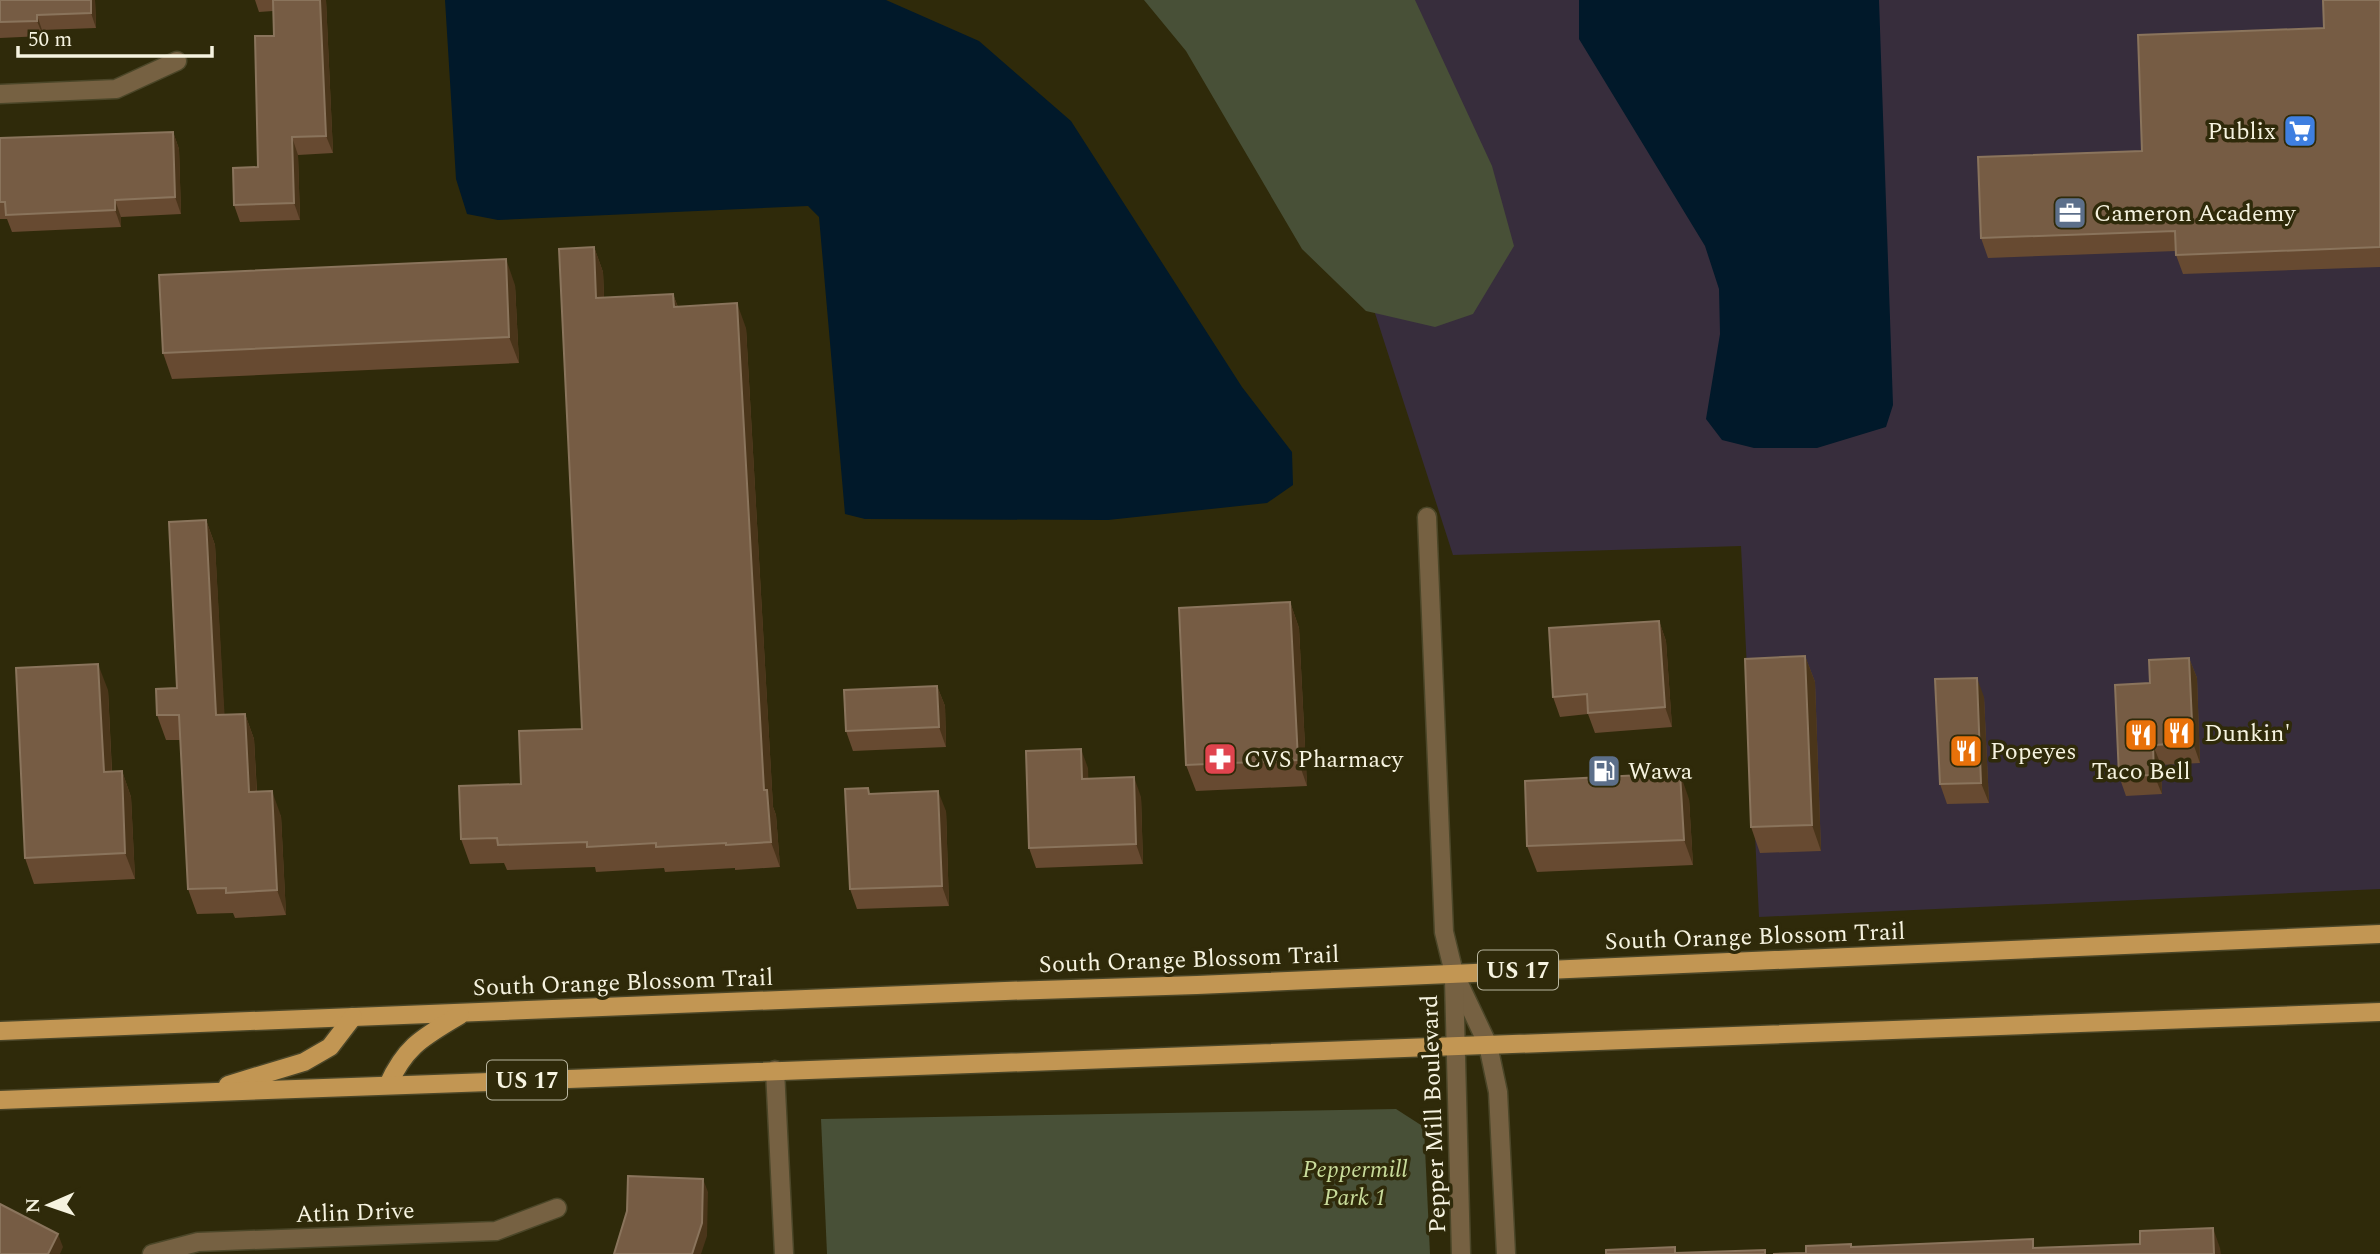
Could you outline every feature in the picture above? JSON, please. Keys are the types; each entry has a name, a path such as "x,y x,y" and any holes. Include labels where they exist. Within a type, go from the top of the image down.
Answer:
{"main road":[{"name":"South Orange Blossom Trail","path":"0,1031 1197,985 2380,934"},
{"name":"US 17","path":"0,1100 2380,1012"},
{"path":"388,1085 398,1061 419,1040 463,1013"},
{"path":"201,1092 304,1062 330,1047 353,1017"}],"street":[{"path":"0,94 116,89 177,61"},
{"name":"Pepper Mill Boulevard","path":"1427,517 1444,932 1454,973 1488,1045 1498,1092 1506,1254"},
{"name":"Pepper Mill Boulevard","path":"1454,973 1461,1254"},
{"path":"775,1070 784,1254"},
{"name":"Atlin Drive","path":"152,1254 198,1242 496,1231 557,1208"}],"shaded area":[{"path":"1274,0 2380,0 2380,889 1759,917 1741,546 1453,555"}],"green space":[{"path":"1144,0 1415,0 1492,166 1514,246 1473,314 1435,327 1366,311 1302,249 1186,51"},
{"name":"Peppermill Park 1","path":"1396,1109 1424,1127 1430,1254 827,1254 821,1119"}],"water":[{"path":"445,0 886,0 979,41 1071,121 1242,387 1292,452 1293,485 1267,503 1108,520 865,519 845,514 819,217 808,206 498,220 467,214 456,179"},
{"path":"1579,0 1879,0 1893,405 1886,427 1817,448 1754,448 1722,440 1706,419 1720,334 1719,289 1705,246 1579,39"}],"building":[{"path":"0,0 91,0 91,13 37,15 37,21 0,22"},
{"path":"273,0 320,0 326,136 292,137 294,203 234,205 233,168 258,167 255,36 274,36"},
{"path":"2323,0 2380,0 2380,247 2176,255 2175,231 1981,238 1978,157 2142,151 2138,35 2324,28"},
{"path":"173,132 175,197 115,200 115,210 6,215 5,202 0,202 0,138"},
{"path":"594,247 596,298 673,294 674,307 737,303 764,790 767,790 771,842 656,847 656,843 587,847 587,842 498,845 497,838 461,839 459,786 521,784 519,731 582,729 559,249"},
{"path":"506,259 509,337 163,353 159,275"},
{"path":"206,520 216,715 245,714 249,792 272,791 277,890 226,893 226,888 188,889 179,715 157,715 156,689 177,688 169,522"},
{"name":"CVS Pharmacy","path":"1290,602 1298,760 1186,765 1179,608"},
{"path":"1659,621 1665,707 1588,713 1587,694 1553,697 1549,628"},
{"path":"1805,656 1812,825 1751,827 1745,659"},
{"path":"2189,658 2193,743 2153,745 2154,775 2119,776 2115,685 2150,683 2149,660"},
{"path":"98,664 104,772 122,771 125,853 25,858 16,668"},
{"name":"Popeyes","path":"1977,678 1981,783 1940,784 1935,679"},
{"path":"937,686 939,727 846,731 844,690"},
{"path":"1081,749 1082,779 1134,777 1136,844 1029,848 1026,751"},
{"path":"1680,773 1684,840 1527,846 1525,781"},
{"path":"868,788 869,794 938,791 942,886 850,889 845,789"},
{"path":"628,1176 703,1179 702,1223 692,1254 614,1254 627,1211"},
{"path":"0,1204 58,1234 48,1254 0,1254"},
{"path":"2213,1228 2214,1254 1773,1254 1806,1253 1806,1246 1851,1244 1851,1247 2033,1239 2033,1248 2140,1244 2140,1231"},
{"path":"1675,1247 1675,1253 1765,1250 1765,1254 1606,1254 1606,1250"}],"place":[{"name":"Publix","path":"2300,131"},
{"name":"Cameron Academy","path":"2070,213"},
{"name":"Dunkin'","path":"2179,733"},
{"name":"Taco Bell","path":"2141,735"},
{"name":"Popeyes","path":"1966,751"},
{"name":"CVS Pharmacy","path":"1220,759"},
{"name":"Wawa","path":"1604,771"}]}
